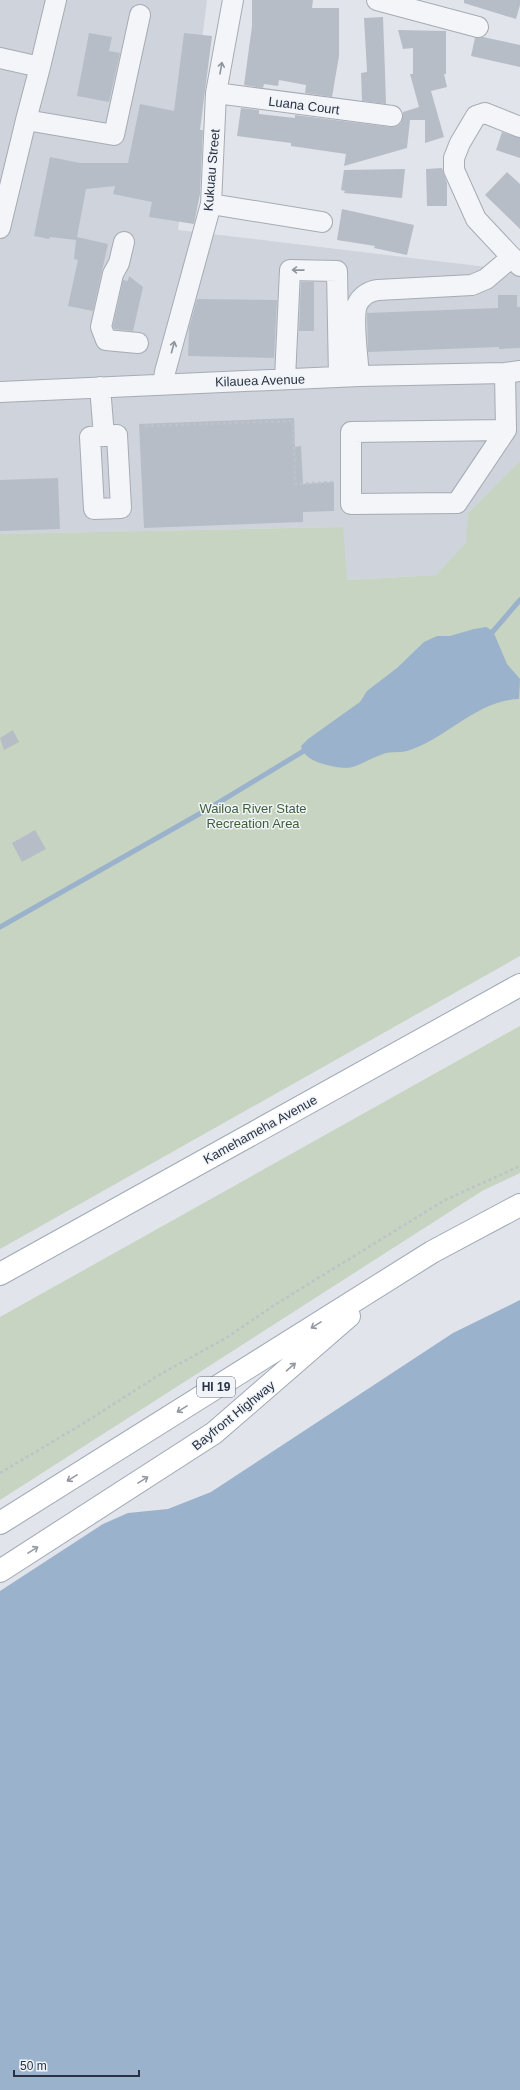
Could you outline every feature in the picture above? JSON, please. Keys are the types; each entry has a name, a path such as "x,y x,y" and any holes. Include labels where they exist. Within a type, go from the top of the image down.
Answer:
{"main road":[{"name":"Kamehameha Avenue","path":"0,1274 520,985"},
{"name":"Bayfront Highway","path":"0,1523 432,1252 520,1205"},
{"name":"Bayfront Highway","path":"0,1571 214,1433 347,1318 432,1252"}],"street":[{"path":"0,228 56,0"},
{"name":"Kukuau Street","path":"163,384 211,204 216,93 233,0"},
{"path":"377,0 478,27"},
{"path":"26,120 114,135 140,15"},
{"path":"0,58 40,67"},
{"name":"Luana Court","path":"216,93 392,116"},
{"path":"359,376 355,313 357,304 364,295 378,290 472,285 486,279 516,261 476,218 454,170 454,158 460,143 476,116 484,113 520,127"},
{"path":"211,204 322,222"},
{"path":"124,242 119,263 113,274 101,327 106,340 138,343"},
{"path":"285,379 290,270 337,271 339,377"},
{"path":"506,430 351,432 351,504 457,503 506,430 513,372"},
{"name":"Kilauea Avenue","path":"0,392 359,376 513,372"},
{"path":"100,387 104,436"}],"path":[{"path":"145,426 293,421 295,484 337,483"},
{"path":"0,1473 84,1423 159,1375 226,1338 276,1304 445,1200 520,1166"}],"shaded area":[{"path":"0,0 207,0 178,230 520,271 520,461 468,513 467,543 436,575 346,580 342,527 0,534"}],"green space":[{"name":"Wailoa River State Recreation Area","path":"520,461 520,956 0,1249 0,534 343,527 347,580 436,575 466,543 468,513"},
{"path":"520,1026 520,1173 482,1191 0,1500 0,1317"}],"water":[{"path":"486,627 493,631 507,664 520,679 519,699 504,701 489,706 421,746 407,751 383,754 353,767 340,768 331,766 320,763 306,755 301,746 308,739 360,702 367,691 397,668 424,642 437,636 450,636"},
{"path":"520,1300 520,2090 0,2090 0,1591 103,1524 128,1513 168,1509 211,1492 453,1333"}],"building":[{"path":"252,0 313,0 312,8 339,8 339,56 332,97 305,93 306,85 279,80 278,86 264,84 263,88 244,85 252,26"},
{"path":"464,0 520,0 520,5 516,19 464,3"},
{"path":"383,17 386,104 362,101 361,73 367,72 364,18"},
{"path":"398,30 446,31 446,74 444,74 447,87 431,91 444,137 425,143 425,120 410,120 407,148 344,166 346,154 291,146 291,143 237,136 241,108 259,110 259,114 295,118 295,115 391,127 397,126 401,123 403,112 419,107 410,74 413,74 413,48 403,49"},
{"path":"89,33 112,37 109,51 120,53 109,102 77,96"},
{"path":"184,33 212,36 200,130 203,130 200,194 194,224 149,217 152,202 113,194 115,186 86,189 77,237 108,244 93,311 68,306 78,260 74,259 76,240 50,237 49,239 34,236 50,157 80,163 128,163 140,104 174,111"},
{"path":"483,37 520,45 520,67 471,56 475,38"},
{"path":"502,132 520,138 520,158 496,150"},
{"path":"442,168 447,183 447,206 427,206 426,169"},
{"path":"405,169 402,198 344,193 345,191 341,190 344,170"},
{"path":"507,172 520,184 520,229 485,195"},
{"path":"342,209 414,225 407,255 374,248 375,246 337,240"},
{"path":"129,276 143,287 133,331 114,329 113,326 123,280 128,281"},
{"path":"301,282 314,282 314,331 299,331"},
{"path":"498,295 517,295 517,307 520,307 520,348 499,349 499,347 368,352 367,313 498,308"},
{"path":"197,299 277,300 274,358 188,356 189,328"},
{"path":"294,418 295,447 301,446 303,484 334,482 334,511 303,512 303,522 144,528 139,424"},
{"path":"58,478 60,529 0,531 0,480"},
{"path":"13,730 19,742 4,750 0,738"},
{"path":"35,830 46,849 22,862 12,843"}],"waterway":[{"path":"489,636 520,600"},
{"path":"0,927 208,809 307,749"}]}
